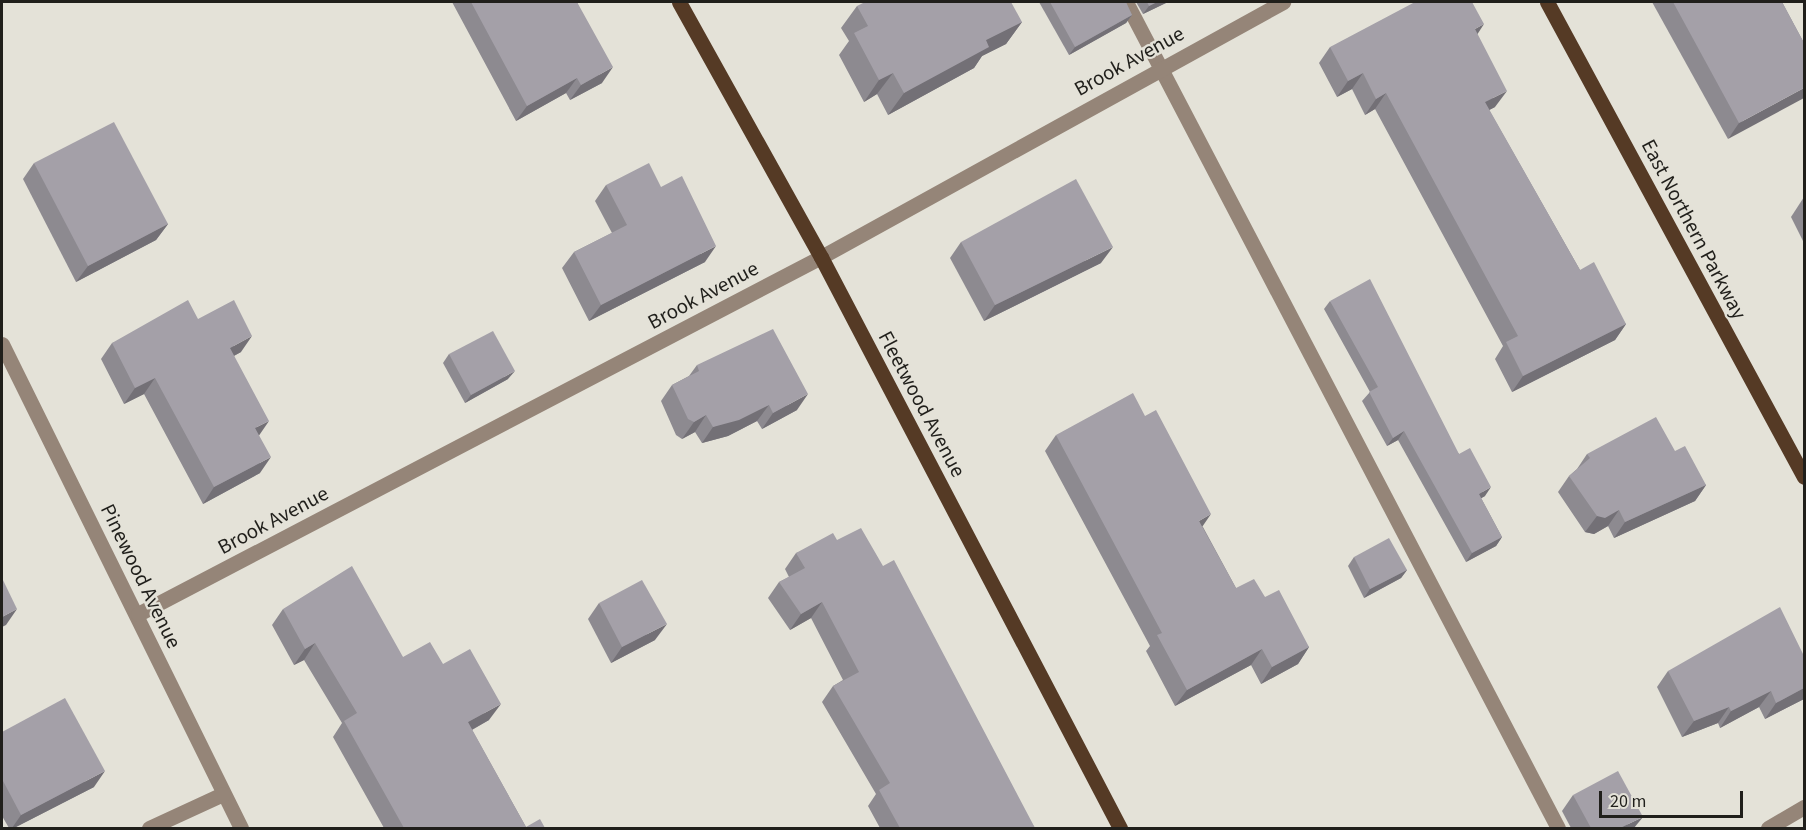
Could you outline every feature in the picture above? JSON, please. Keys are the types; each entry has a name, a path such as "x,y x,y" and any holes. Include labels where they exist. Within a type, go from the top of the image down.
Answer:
{"main road":[{"name":"Fleetwood Avenue","path":"680,2 821,257 1120,828"},
{"name":"East Northern Parkway","path":"1547,2 1804,477"}],"street":[{"path":"1126,2 1558,828"},
{"name":"Brook Avenue","path":"138,614 821,257 1283,2"},
{"name":"Pinewood Avenue","path":"2,344 138,614 223,795 241,828"},
{"path":"149,828 223,795"},
{"path":"1768,828 1804,807"}],"building":[{"path":"471,2 577,2 613,67 581,85 577,78 527,106"},
{"path":"865,2 1011,2 1022,22 986,40 989,47 904,93 893,73 879,80 854,33 868,26 857,6"},
{"path":"1050,2 1126,2 1132,15 1075,47"},
{"path":"1415,2 1472,2 1484,24 1475,29 1507,91 1485,102 1580,270 1594,262 1626,324 1523,376 1506,342 1518,336 1386,93 1376,99 1363,73 1348,81 1330,47"},
{"path":"1673,2 1782,2 1804,43 1804,88 1739,123"},
{"path":"114,122 168,224 88,266 34,163"},
{"path":"649,163 661,187 682,176 716,246 601,305 574,252 627,225 606,185"},
{"path":"1076,179 1113,247 995,305 961,242"},
{"path":"1370,279 1459,454 1470,448 1491,487 1479,494 1502,537 1472,553 1404,431 1393,438 1369,392 1378,387 1330,301"},
{"path":"188,300 198,319 234,300 252,336 230,348 269,421 255,428 271,457 214,487 155,378 135,388 112,343"},
{"path":"773,329 808,394 773,413 769,405 739,420 713,427 706,415 694,422 688,419 672,385 699,371 697,365"},
{"path":"493,331 515,371 471,395 449,354"},
{"path":"1133,393 1145,416 1156,410 1211,514 1199,521 1236,588 1254,579 1265,597 1279,590 1309,647 1272,667 1262,649 1187,690 1157,635 1162,633 1056,435"},
{"path":"1656,417 1675,451 1685,446 1706,485 1625,522 1619,510 1605,518 1597,516 1569,476 1590,458 1587,454"},
{"path":"861,528 883,566 894,560 1035,828 900,828 879,790 890,783 833,686 859,672 822,602 801,614 779,582 805,568 796,553 833,533 837,540"},
{"path":"1389,538 1407,570 1370,589 1354,557"},
{"path":"352,566 403,657 430,642 443,664 470,649 501,704 468,722 526,827 540,819 545,828 404,828 344,721 357,713 315,643 305,649 283,609"},
{"path":"2,578 17,609 2,617"},
{"path":"642,580 667,624 622,647 599,603"},
{"path":"1780,607 1804,656 1804,688 1776,703 1771,691 1731,711 1729,707 1694,721 1668,671"},
{"path":"65,698 105,771 21,815 2,779 2,732"},
{"path":"1618,771 1643,817 1620,828 1591,828 1573,795"}]}
